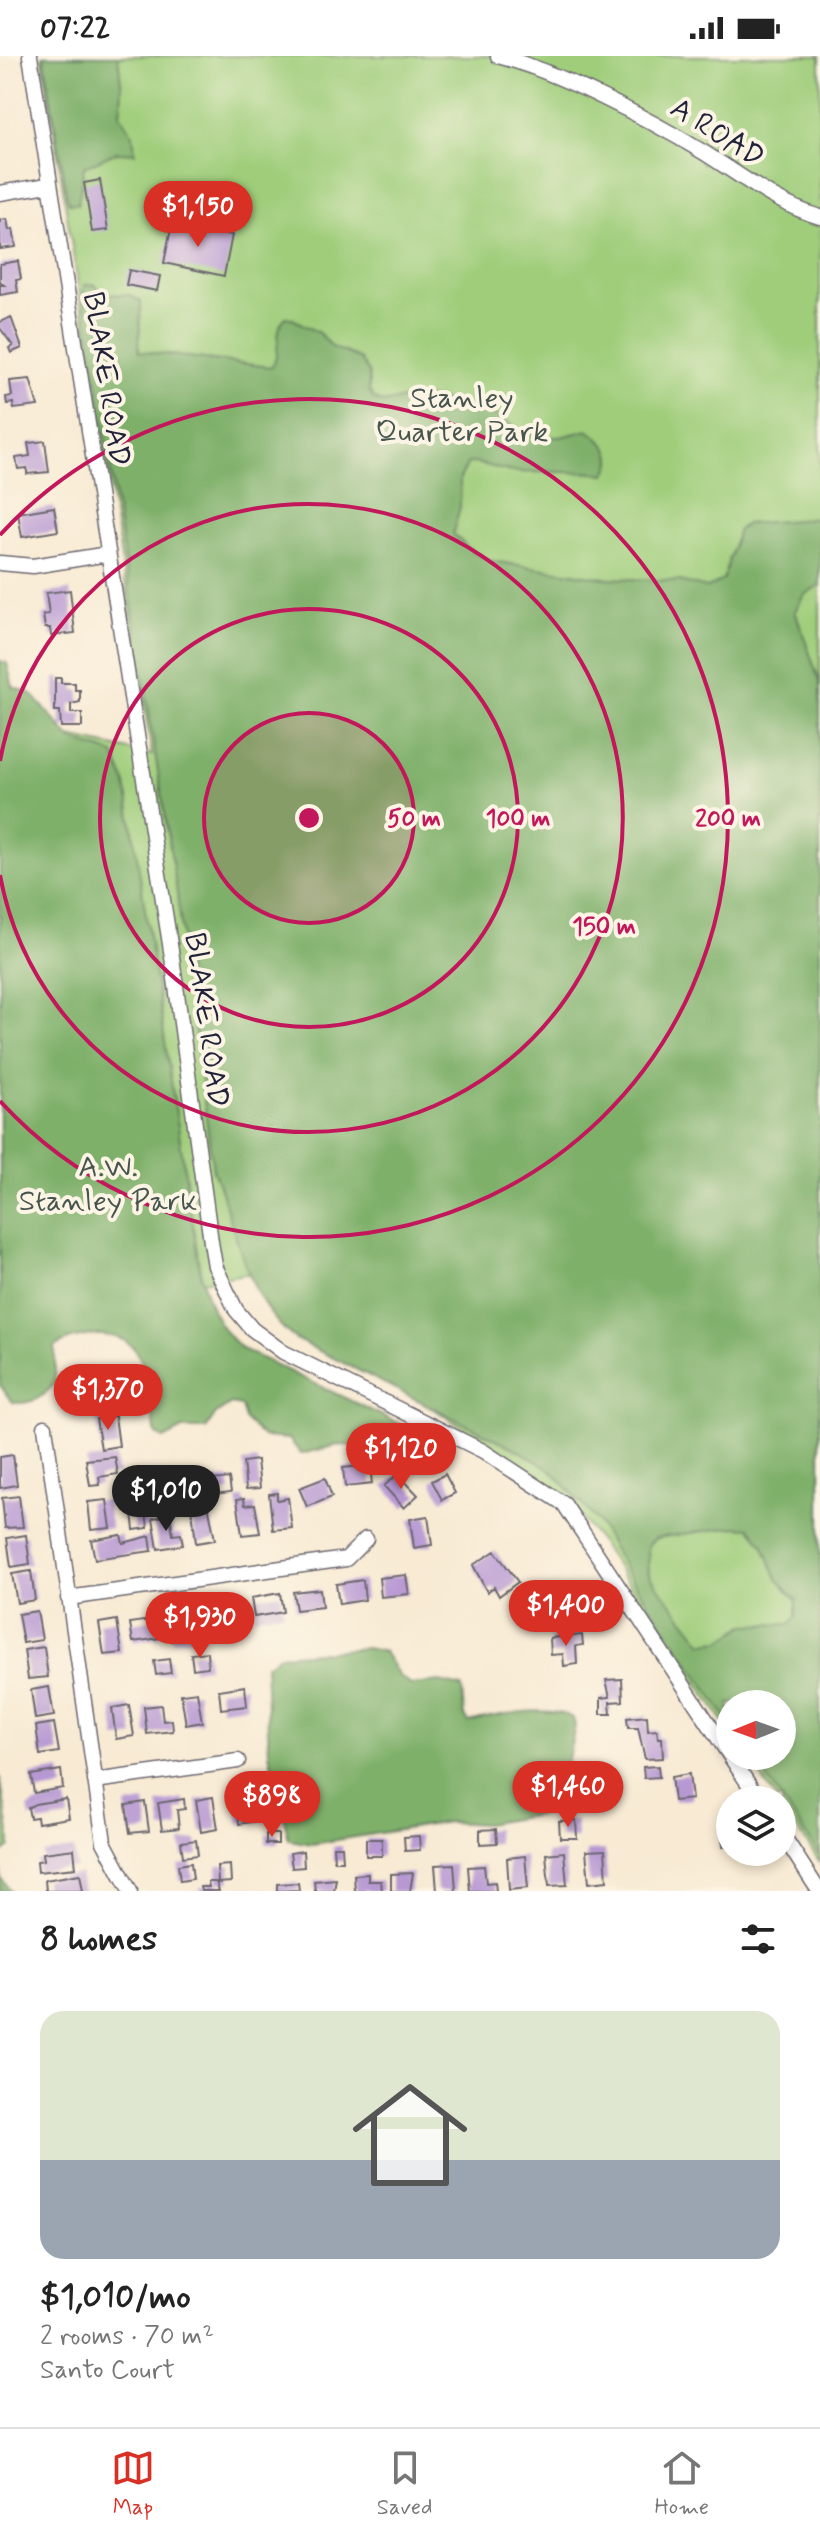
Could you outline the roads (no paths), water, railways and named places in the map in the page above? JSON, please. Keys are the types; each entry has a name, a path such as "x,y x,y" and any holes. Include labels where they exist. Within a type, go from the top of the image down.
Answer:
{"street":[{"name":"BLAKE ROAD","path":"30,56 172,957 215,1266 223,1287 252,1329 283,1352 483,1451 564,1504 716,1735"},
{"name":"A ROAD","path":"498,56 635,114 702,152 775,200 820,217"},
{"path":"0,193 48,185"},
{"path":"0,563 33,566 108,554"},
{"path":"45,1427 104,1842 130,1891"},
{"path":"68,1598 346,1559 366,1539"},
{"path":"95,1781 238,1761"},
{"path":"796,1856 819,1891"}],"park label":[{"name":"Stanley Quarter Park","path":"462,415"},
{"name":"A.W. Stanley Park","path":"108,1184"}]}
